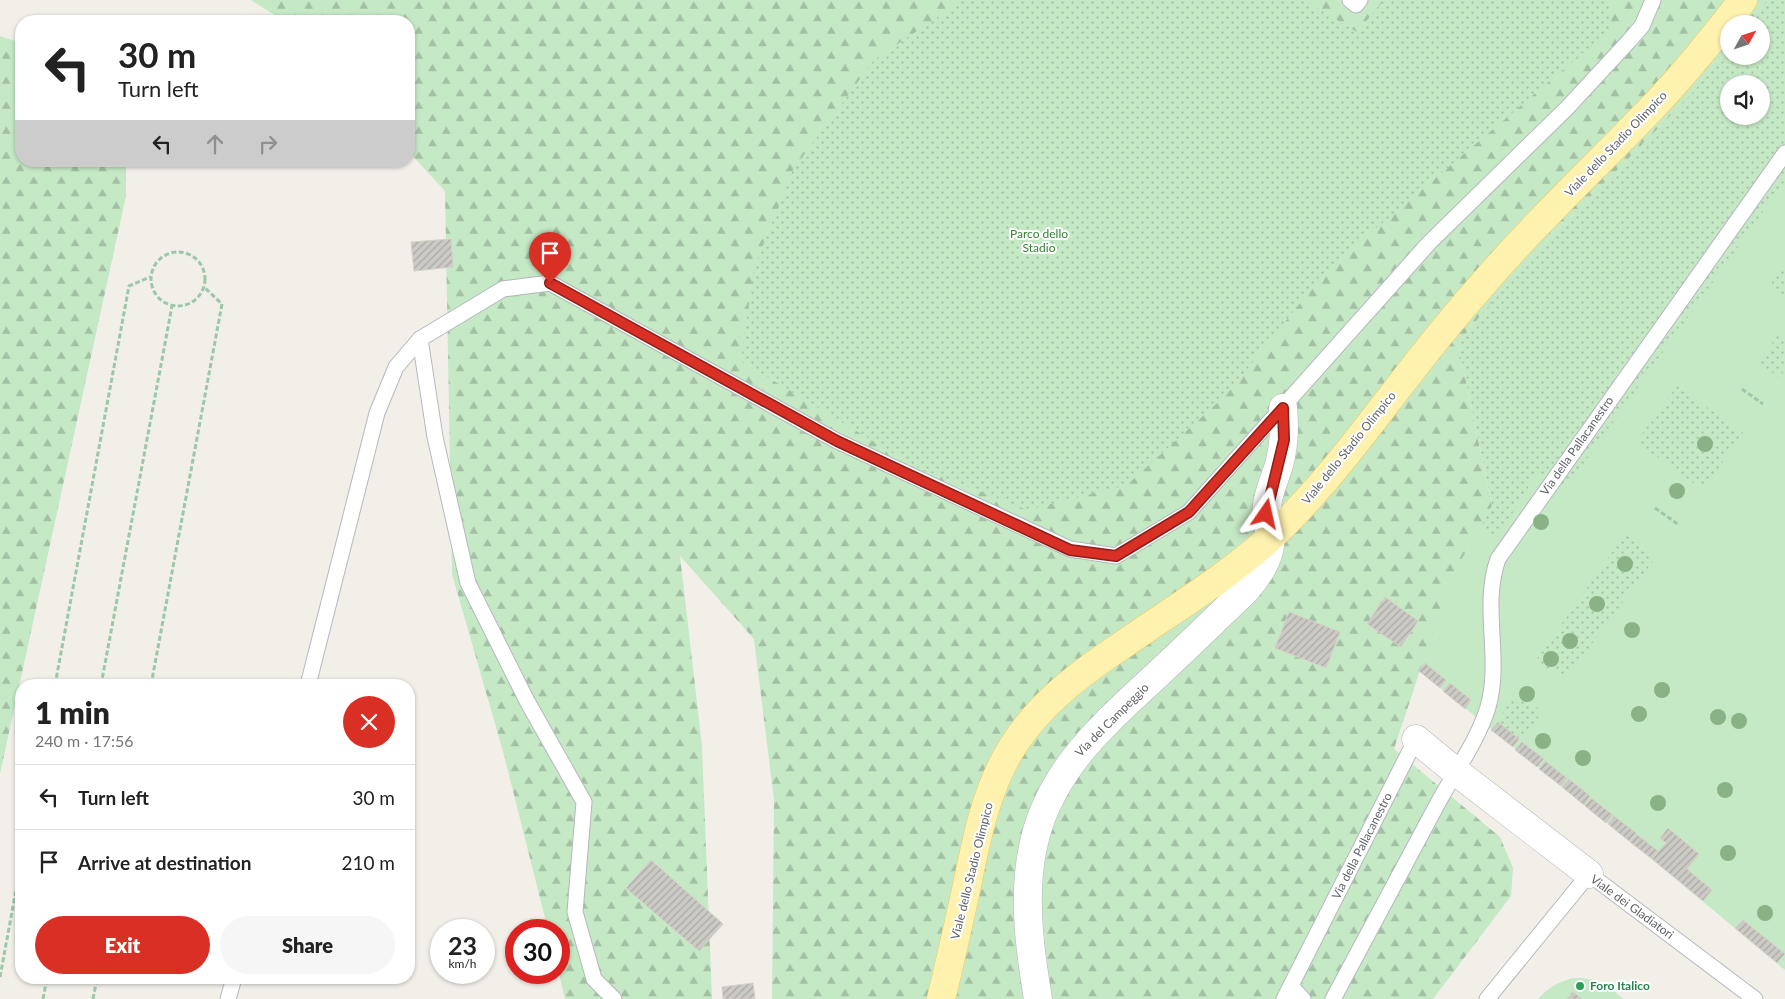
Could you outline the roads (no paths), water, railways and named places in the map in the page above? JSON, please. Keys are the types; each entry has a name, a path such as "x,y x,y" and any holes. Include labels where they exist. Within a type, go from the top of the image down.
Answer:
{"main road":[{"name":"Viale dello Stadio Olimpico","path":"941,999 981,825 996,780 1014,745 1048,704 1068,684 1098,661 1229,571 1270,538 1304,505 1325,482 1432,344 1494,271 1546,215 1658,102 1714,38 1743,0"}],"street":[{"path":"1270,538 1266,514 1284,440 1283,408"},
{"name":"Via del Campeggio","path":"1038,999 1032,963 1029,923 1030,868 1035,835 1052,791 1079,751 1094,734 1246,590 1257,576 1263,564 1270,538"},
{"name":"Via della Pallacanestro","path":"1416,738 1455,771 1589,874"}],"lane":[{"path":"1350,0 1356,5 1360,0"},
{"path":"310,679 377,413 396,367 420,339 503,289 550,283 837,441 1070,550 1116,556 1189,512 1429,243 1567,108 1629,41 1642,26 1653,0"},
{"name":"Via della Pallacanestro","path":"1333,999 1455,771 1483,724 1489,704 1493,649 1491,593 1498,559 1785,153"},
{"path":"420,339 435,437 468,583 527,702 584,802 575,912 594,979 614,999"},
{"name":"Via della Pallacanestro","path":"1288,993 1416,738"},
{"name":"Viale dei Gladiatori","path":"1487,999 1589,874 1755,999"},
{"path":"228,999 232,984"},
{"path":"1288,993 1304,999"}],"place":[{"name":"Foro Italico","path":"1580,986"}],"park label":[{"name":"Parco dello Stadio","path":"1039,241"}]}
